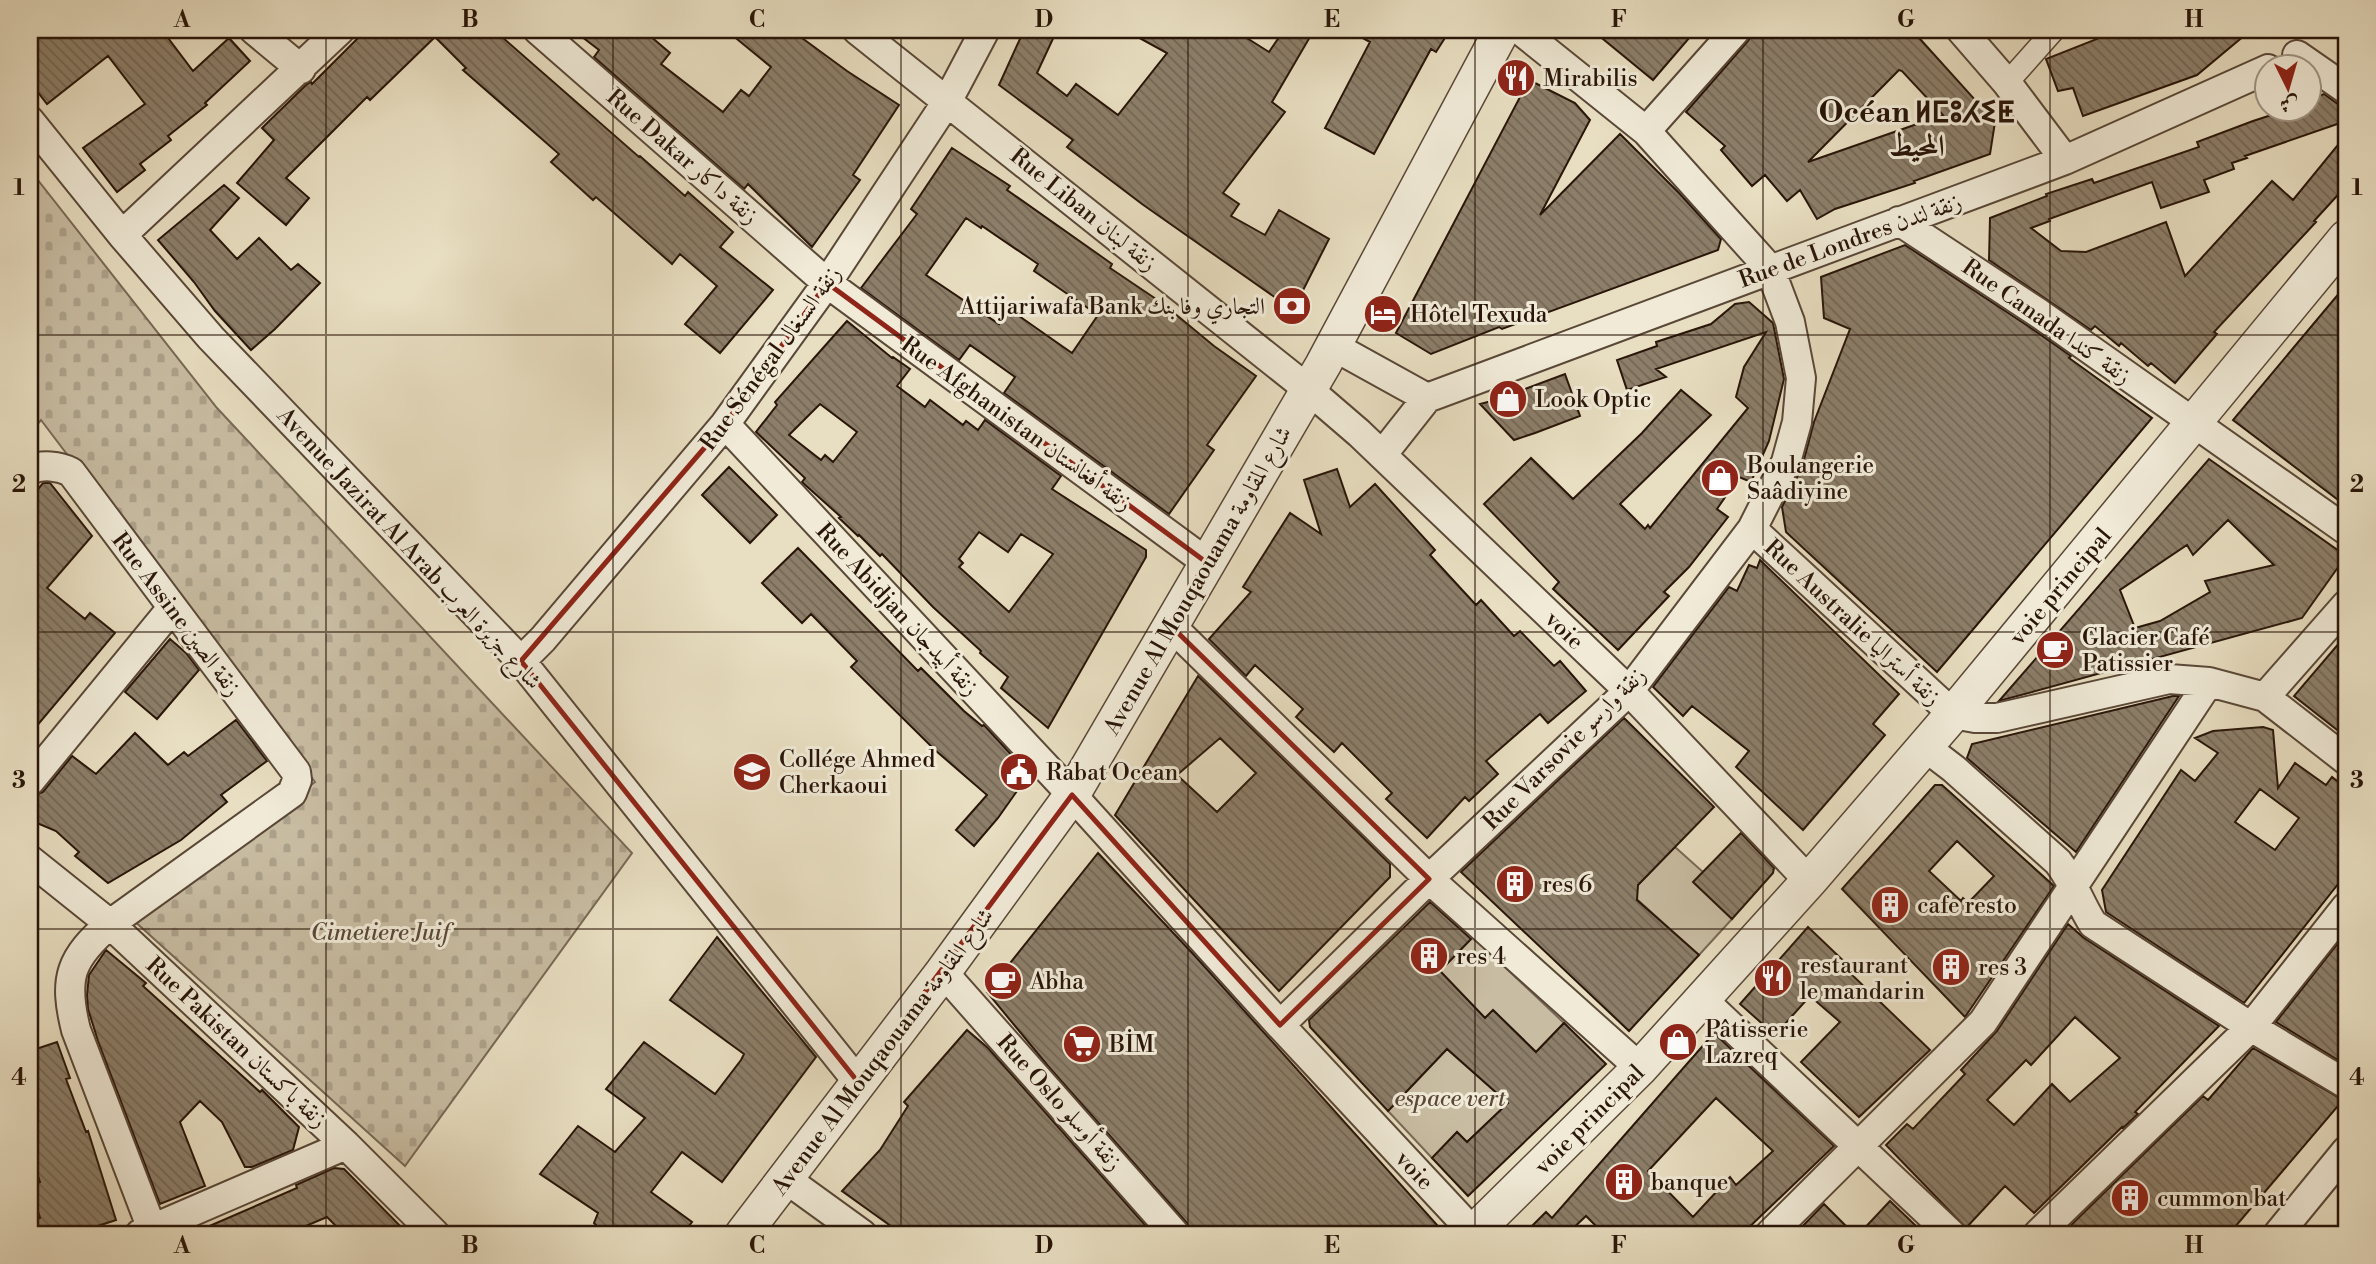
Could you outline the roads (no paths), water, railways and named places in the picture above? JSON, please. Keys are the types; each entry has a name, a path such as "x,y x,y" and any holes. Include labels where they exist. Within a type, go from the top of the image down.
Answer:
{"street":[{"path":"254,30 301,69"},
{"path":"122,235 340,30"},
{"name":"Rue Dakar زنقة داكار","path":"538,30 827,283"},
{"name":"Rue Liban زنقة لبنان","path":"857,30 1309,390"},
{"name":"Rue Sénégal زنقة السنغال","path":"521,661 543,639 724,424 827,283 948,100 985,30"},
{"name":"Avenue Al Mouqaouama شارع المقاومة","path":"743,1234 943,972 1072,795 1309,390 1502,30"},
{"path":"1520,30 1646,131 1770,270"},
{"path":"1646,131 1736,30"},
{"path":"1961,30 2007,83 2065,160"},
{"path":"2007,83 2054,30"},
{"name":"Rue de Londres زنقة لندن","path":"1427,398 2065,160 2254,69"},
{"path":"2324,77 2346,89"},
{"name":"Avenue Jazirat Al Arab شارع جزيرة العرب","path":"30,121 122,235 211,338 521,661 858,1082"},
{"name":"Rue Canada زنقة كندا","path":"1899,221 2037,312 2346,530"},
{"name":"voie principal","path":"1473,1234 1640,1068 1809,881 1953,714 2346,238"},
{"name":"Rue Varsovie زنقة وارسو","path":"1280,1025 1429,879 1629,691 1752,529 1786,462 1797,422 1801,378 1790,322 1770,270"},
{"name":"Rue Afghanistan زنقة أفغانستان","path":"827,283 1206,562"},
{"path":"1333,346 1427,398 1382,456"},
{"name":"voie","path":"1309,390 1629,691 1809,881"},
{"name":"Rue Abidjan زنقة أبيدجان","path":"724,424 1072,795"},
{"name":"Rue Assine زنقة الصين","path":"30,470 36,467 54,467 71,472 295,769 297,780 292,793 110,923"},
{"name":"Rue Australie زنقة أستراليا","path":"1752,529 1953,714"},
{"path":"2266,697 2346,605"},
{"path":"30,780 172,608"},
{"path":"1170,625 1429,879 1640,1068"},
{"path":"1953,714 1997,718 2169,679 2209,682 2266,697 2346,760"},
{"path":"1770,1234 1983,1023 2209,682"},
{"path":"1924,747 1954,769 2058,862 2093,924 2251,1027 2346,1084"},
{"name":"voie","path":"1072,795 1473,1234"},
{"name":"Rue Pakistan زنقة باكستان","path":"30,860 110,923 346,1144 435,1234"},
{"path":"2038,1234 2251,1027 2346,907"},
{"path":"110,923 89,942 77,960 70,986 70,999 76,1030 146,1232 346,1144"},
{"name":"Rue Oslo زنقة أوسلو","path":"943,972 1175,1234"},
{"path":"1702,999 1951,1234"},
{"path":"2278,1234 2346,1151"},
{"path":"786,1179 862,1234"}],"place":[{"name":"Mirabilis","path":"1516,78"},
{"name":"Attijariwafa Bank التجاري وفا بنك","path":"1292,306"},
{"name":"Hôtel Texuda","path":"1383,314"},
{"name":"Look Optic","path":"1508,399"},
{"name":"Boulangerie Saâdiyine","path":"1720,478"},
{"name":"Glacier Café Patissier","path":"2055,650"},
{"name":"Collége Ahmed Cherkaoui","path":"752,772"},
{"name":"Rabat Ocean","path":"1019,772"},
{"name":"res 6","path":"1515,884"},
{"name":"cafe resto","path":"1890,905"},
{"name":"res 4","path":"1429,956"},
{"name":"res 3","path":"1951,967"},
{"name":"restaurant le mandarin","path":"1773,978"},
{"name":"Abha","path":"1003,981"},
{"name":"Pâtisserie Lazreq","path":"1678,1042"},
{"name":"BİM","path":"1082,1044"},
{"name":"banque","path":"1624,1182"},
{"name":"cummon bat","path":"2130,1198"}],"district":[{"name":"Océan ⵍⵎⵓⵃⵉⵟ المحيط","path":"1917,129"}],"park label":[{"name":"Cimetiere Juif","path":"380,932"},
{"name":"espace vert","path":"1450,1098"}]}
